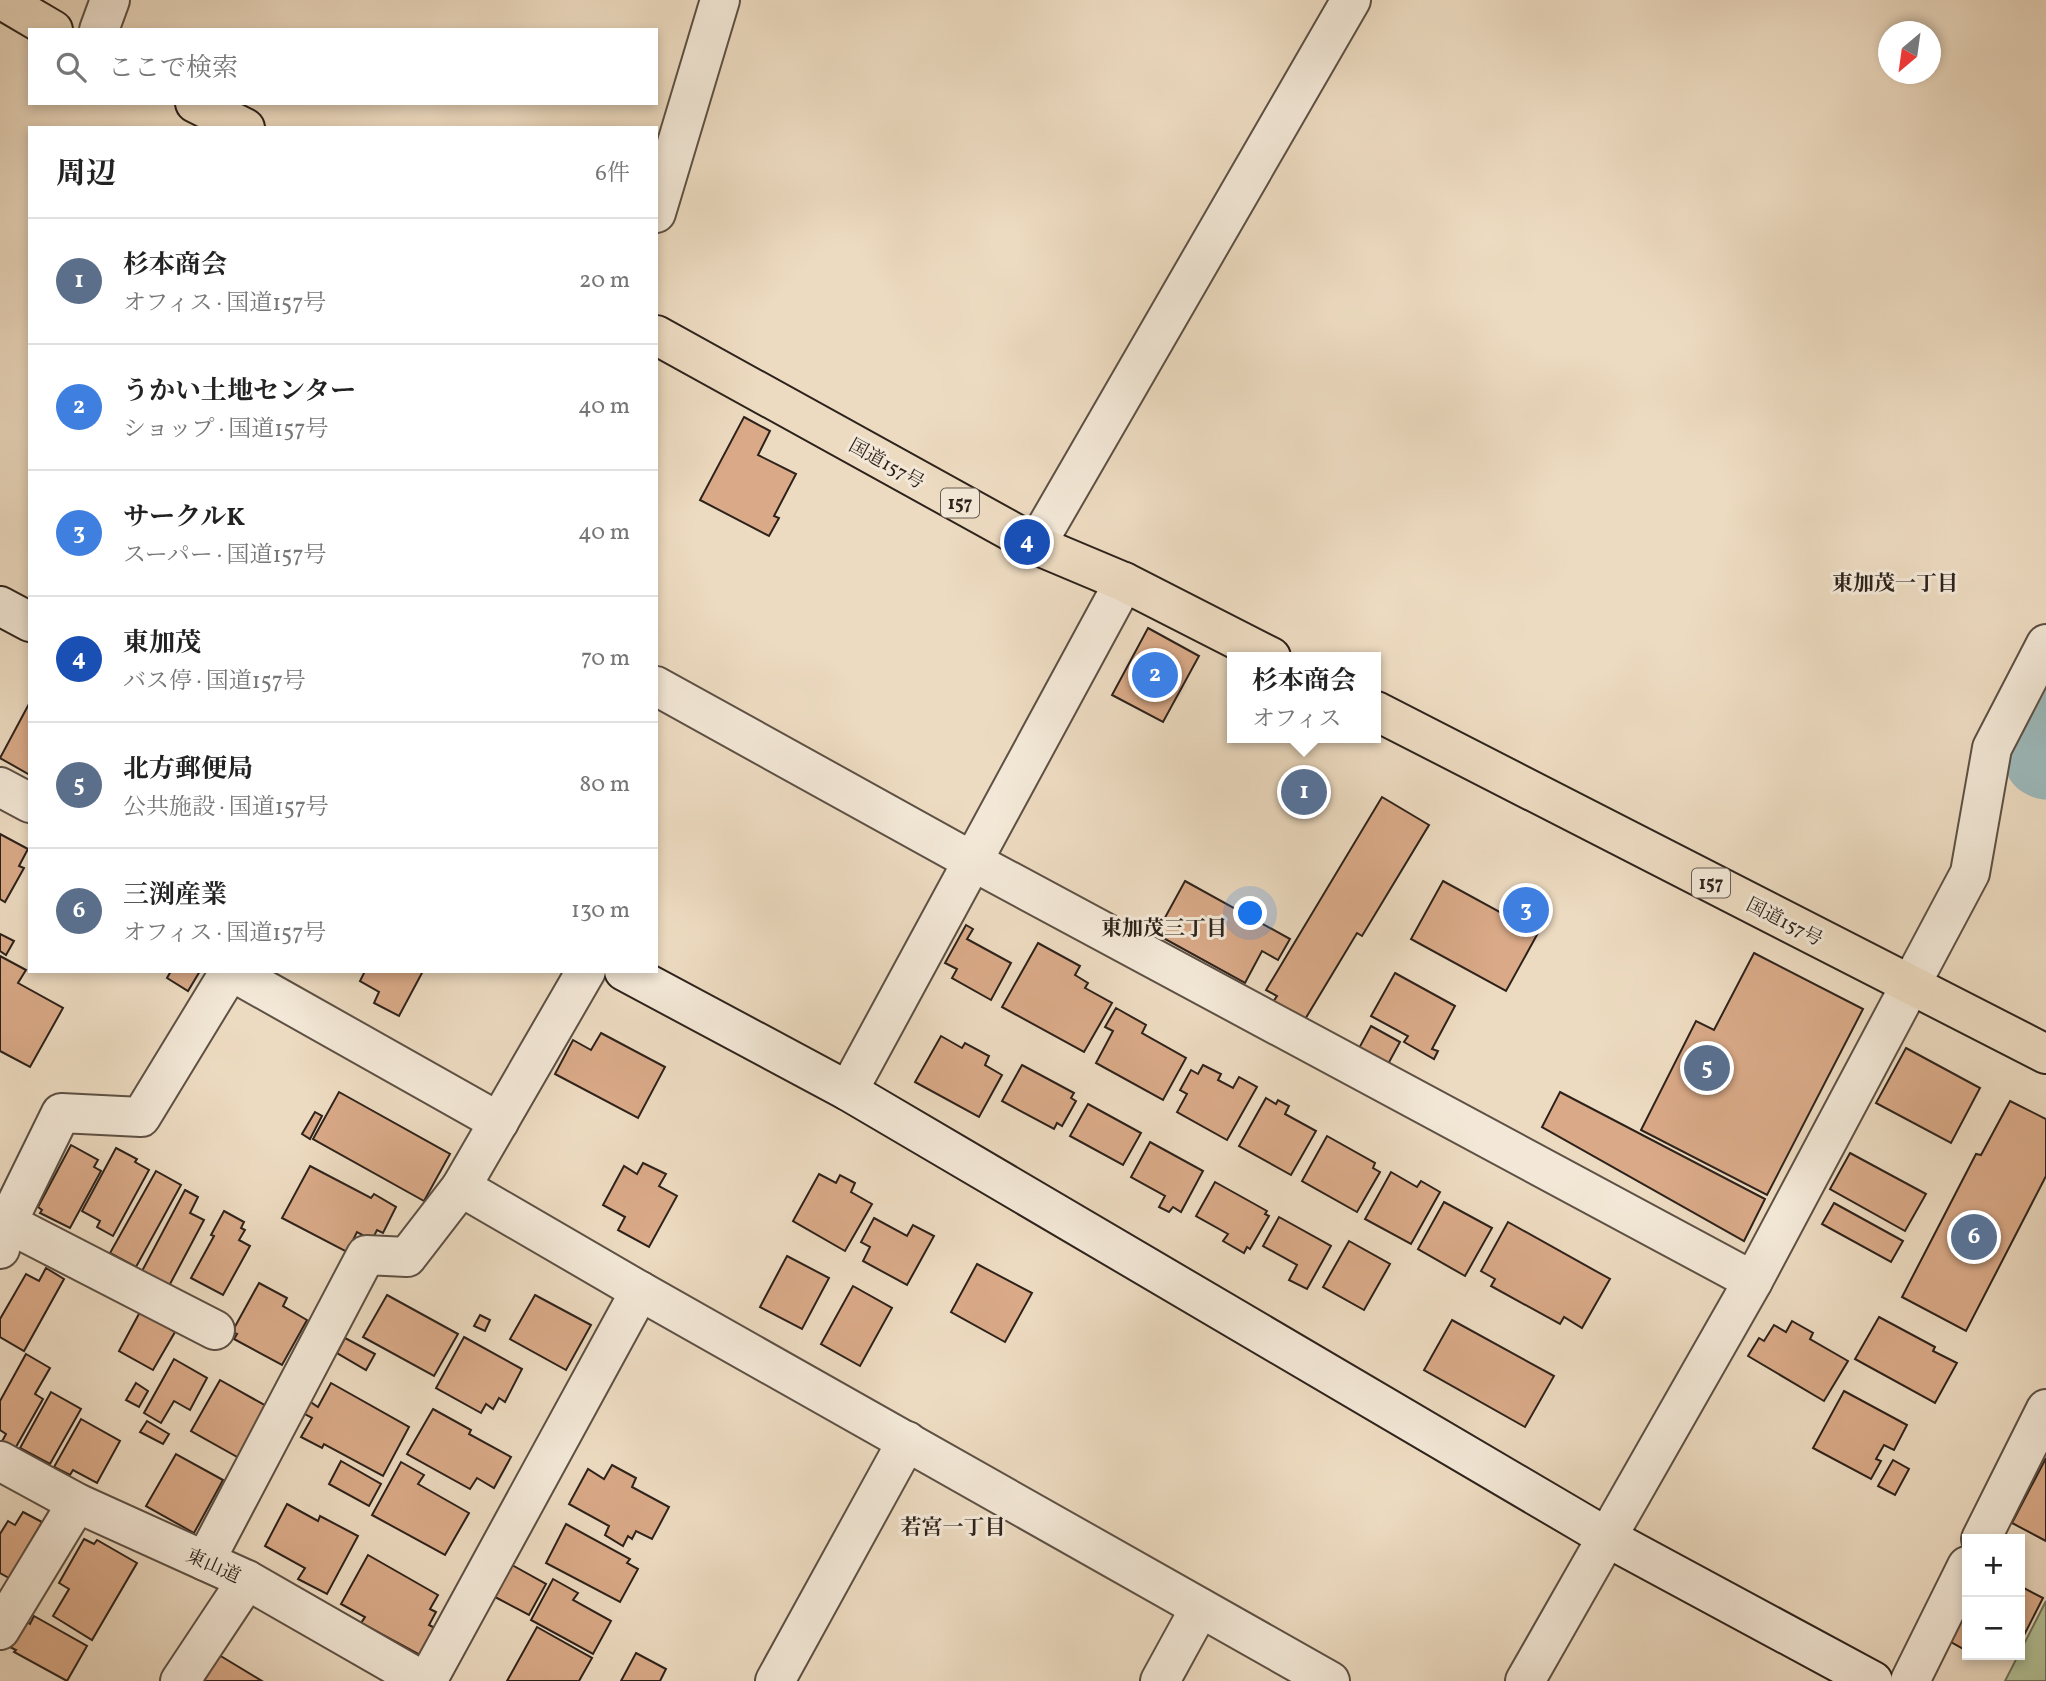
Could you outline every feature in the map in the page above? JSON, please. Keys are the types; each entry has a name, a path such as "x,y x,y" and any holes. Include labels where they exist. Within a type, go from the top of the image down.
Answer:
{"highway":[{"path":"2,0 50,28"},
{"path":"199,105 241,126"},
{"name":"国道157号","path":"658,336 1036,545 1124,582 1261,652"},
{"name":"国道157号","path":"1381,714 2046,1054"}],"street":[{"path":"100,28 110,0"},
{"path":"658,206 720,0"},
{"path":"1036,545 1351,0"},
{"path":"848,1091 1124,582"},
{"path":"0,606 28,621"},
{"path":"1525,1681 1753,1281 1970,873 1992,748 2046,644"},
{"path":"658,687 972,861 1753,1281"},
{"path":"0,786 28,802"},
{"path":"215,1330 3,1236 61,1114 141,1117 229,973"},
{"path":"234,973 499,1122"},
{"path":"205,1561 366,1255 407,1257 461,1187 585,973"},
{"path":"628,973 848,1091 1608,1538 1873,1681"},
{"path":"461,1187 1330,1681"},
{"path":"425,1681 640,1291"},
{"path":"1984,1534 2043,1422"},
{"path":"775,1681 906,1441"},
{"name":"東山道","path":"0,1461 76,1503 247,1580 425,1681"},
{"path":"0,1630 76,1503"},
{"path":"1910,1681 1962,1576"},
{"path":"180,1681 247,1580"},
{"path":"1160,1681 1200,1608"}],"green space":[{"path":"2046,1601 2046,1681 2005,1681 2016,1660 2025,1660 2025,1642"}],"building":[{"path":"744,417 770,431 758,455 796,474 774,516 779,518 769,536 700,500"},
{"path":"1148,628 1199,656 1163,722 1112,695"},
{"path":"28,706 28,774 0,758"},
{"path":"1382,797 1429,825 1362,936 1357,933 1304,1021 1273,1002 1277,996 1266,990"},
{"path":"0,834 28,849 19,866 24,868 5,902 0,899"},
{"path":"1185,881 1290,939 1278,960 1262,951 1245,983 1156,934"},
{"path":"1443,881 1538,933 1506,991 1411,939"},
{"path":"966,925 973,929 967,939 1011,963 991,1000 952,978 957,969 945,963"},
{"path":"0,934 14,941 6,955 0,951"},
{"path":"1038,943 1080,966 1075,975 1088,983 1085,988 1112,1003 1084,1052 1002,1007"},
{"path":"1754,953 1863,1009 1767,1195 1641,1130 1696,1021 1714,1030"},
{"path":"0,956 26,970 18,983 63,1008 30,1067 0,1051"},
{"path":"170,973 199,973 188,991 167,978"},
{"path":"364,973 422,973 399,1016 374,1003 379,992 360,981"},
{"path":"1395,973 1455,1006 1432,1049 1438,1051 1434,1059 1404,1042 1408,1036 1371,1016"},
{"path":"1116,1008 1146,1025 1142,1033 1186,1058 1163,1100 1096,1063 1113,1031 1105,1027"},
{"path":"1371,1026 1400,1042 1387,1066 1358,1050"},
{"path":"601,1033 665,1067 638,1118 555,1074 573,1040 591,1050"},
{"path":"941,1036 962,1048 965,1043 989,1056 985,1065 1002,1075 979,1117 915,1082"},
{"path":"1906,1048 1980,1088 1951,1143 1876,1103"},
{"path":"1022,1065 1074,1093 1071,1098 1076,1101 1062,1126 1057,1123 1054,1129 1002,1101"},
{"path":"1203,1065 1221,1074 1218,1080 1233,1088 1239,1077 1257,1087 1227,1140 1177,1112 1187,1094 1180,1090 1191,1070 1198,1074"},
{"path":"339,1092 450,1154 424,1201 313,1139"},
{"path":"1560,1092 1765,1199 1744,1241 1542,1127"},
{"path":"1266,1098 1276,1104 1278,1100 1289,1106 1285,1114 1316,1131 1291,1175 1239,1146"},
{"path":"2010,1101 2046,1119 2046,1176 1966,1331 1902,1297 1976,1154 1981,1155"},
{"path":"1088,1104 1141,1133 1123,1165 1070,1136"},
{"path":"315,1112 322,1116 310,1139 302,1134"},
{"path":"1327,1136 1375,1163 1373,1168 1380,1172 1357,1212 1302,1181"},
{"path":"1150,1142 1203,1171 1181,1212 1173,1207 1169,1212 1159,1207 1165,1196 1131,1177"},
{"path":"71,1145 98,1160 94,1167 101,1171 70,1228 40,1213 42,1210 38,1207"},
{"path":"116,1148 137,1159 135,1162 149,1170 113,1236 97,1227 100,1221 82,1211"},
{"path":"1850,1153 1926,1194 1905,1231 1830,1189"},
{"path":"643,1163 666,1174 659,1186 677,1196 649,1247 618,1230 625,1217 603,1205 624,1166 637,1174"},
{"path":"310,1166 371,1198 374,1194 396,1207 383,1233 377,1230 372,1240 357,1232 347,1252 282,1218"},
{"path":"156,1171 181,1185 136,1267 110,1253"},
{"path":"1391,1172 1417,1187 1421,1181 1440,1192 1411,1244 1365,1219"},
{"path":"819,1174 836,1183 840,1175 855,1183 851,1192 872,1204 845,1251 793,1221"},
{"path":"1215,1182 1267,1211 1265,1214 1269,1216 1250,1249 1247,1247 1244,1253 1223,1241 1228,1234 1196,1216"},
{"path":"185,1190 198,1197 190,1213 204,1220 169,1286 142,1271"},
{"path":"1444,1202 1492,1228 1465,1276 1418,1249"},
{"path":"1834,1203 1903,1241 1891,1262 1822,1224"},
{"path":"224,1211 244,1222 241,1228 245,1230 239,1240 250,1246 223,1295 191,1278"},
{"path":"1279,1217 1331,1246 1307,1289 1289,1280 1297,1265 1263,1246"},
{"path":"874,1218 907,1236 913,1225 934,1236 907,1285 863,1261 870,1247 861,1242"},
{"path":"1508,1222 1610,1279 1582,1328 1564,1317 1560,1324 1491,1286 1495,1279 1481,1271"},
{"path":"1349,1241 1390,1264 1364,1310 1323,1287"},
{"path":"787,1256 829,1278 802,1329 760,1307"},
{"path":"977,1264 1032,1293 1005,1342 951,1312"},
{"path":"46,1268 64,1279 24,1351 0,1337 0,1319 26,1274 39,1281"},
{"path":"259,1283 287,1298 283,1306 307,1320 282,1365 234,1339 237,1334 232,1332"},
{"path":"853,1286 892,1308 860,1366 821,1344"},
{"path":"387,1295 458,1334 434,1376 363,1337"},
{"path":"535,1295 591,1325 566,1370 510,1339"},
{"path":"140,1312 175,1332 153,1370 119,1351"},
{"path":"480,1315 490,1320 485,1331 474,1326"},
{"path":"1879,1317 1935,1347 1933,1351 1957,1363 1935,1403 1855,1359"},
{"path":"1452,1320 1554,1376 1525,1427 1424,1370"},
{"path":"1792,1321 1813,1333 1810,1339 1848,1361 1824,1401 1748,1356 1759,1338 1764,1341 1774,1325 1786,1332"},
{"path":"464,1337 522,1369 505,1402 499,1398 493,1409 486,1404 481,1413 436,1388"},
{"path":"345,1338 375,1354 366,1370 337,1353"},
{"path":"26,1354 50,1368 35,1394 43,1399 12,1454 0,1445 6,1434 0,1430 0,1401"},
{"path":"174,1359 207,1378 190,1410 174,1401 161,1423 144,1413"},
{"path":"220,1380 268,1407 239,1458 191,1431"},
{"path":"136,1383 148,1391 139,1407 126,1400"},
{"path":"331,1383 409,1427 383,1476 324,1444 322,1448 301,1437 312,1418 303,1413 309,1401 318,1407"},
{"path":"1844,1391 1907,1425 1894,1450 1884,1445 1876,1459 1881,1461 1871,1479 1813,1448"},
{"path":"51,1392 81,1409 50,1464 20,1448"},
{"path":"433,1409 471,1430 469,1434 511,1457 494,1488 477,1478 470,1489 407,1454"},
{"path":"81,1419 120,1441 97,1483 73,1470 70,1475 54,1467"},
{"path":"147,1421 169,1434 163,1444 140,1432"},
{"path":"176,1454 223,1480 194,1533 146,1506"},
{"path":"2046,1458 2046,1541 2012,1523"},
{"path":"1893,1460 1909,1469 1895,1495 1878,1486"},
{"path":"341,1461 381,1484 369,1506 329,1484"},
{"path":"401,1462 424,1475 418,1484 469,1513 445,1555 372,1515"},
{"path":"612,1465 636,1478 632,1487 669,1507 652,1539 636,1531 632,1539 628,1536 623,1546 605,1535 609,1526 569,1504 588,1469 604,1479"},
{"path":"287,1504 318,1521 320,1516 358,1536 327,1594 298,1579 305,1568 265,1546"},
{"path":"23,1512 42,1522 9,1578 0,1573 0,1534 8,1521 15,1525"},
{"path":"566,1524 630,1559 627,1563 638,1569 620,1602 546,1563"},
{"path":"84,1539 94,1544 97,1540 137,1563 92,1640 53,1616 69,1589 59,1583"},
{"path":"368,1555 438,1595 430,1609 436,1612 429,1625 435,1628 420,1655 361,1623 365,1617 341,1604"},
{"path":"512,1565 546,1584 529,1615 495,1597"},
{"path":"553,1579 578,1593 573,1600 611,1621 593,1654 531,1620"},
{"path":"2025,1589 2043,1598 2025,1633"},
{"path":"34,1616 87,1646 67,1681 8,1646 24,1619 30,1624"},
{"path":"1962,1621 1962,1648 1951,1642"},
{"path":"537,1627 592,1658 579,1681 507,1681"},
{"path":"636,1653 666,1669 660,1681 621,1681"},
{"path":"219,1655 262,1681 204,1681"}],"waterway":[{"path":"2046,722 2039,735 2042,760 2046,762"}],"place":[{"name":"東加茂","path":"1027,542"},
{"name":"うかい土地センター","path":"1155,675"},
{"name":"杉本商会","path":"1304,792"},
{"name":"サークルK","path":"1526,910"},
{"name":"北方郵便局","path":"1707,1068"},
{"name":"三渕産業","path":"1974,1237"}],"district":[{"name":"東加茂一丁目","path":"1895,583"},
{"name":"東加茂三丁目","path":"1164,928"},
{"name":"若宮一丁目","path":"953,1527"}]}
